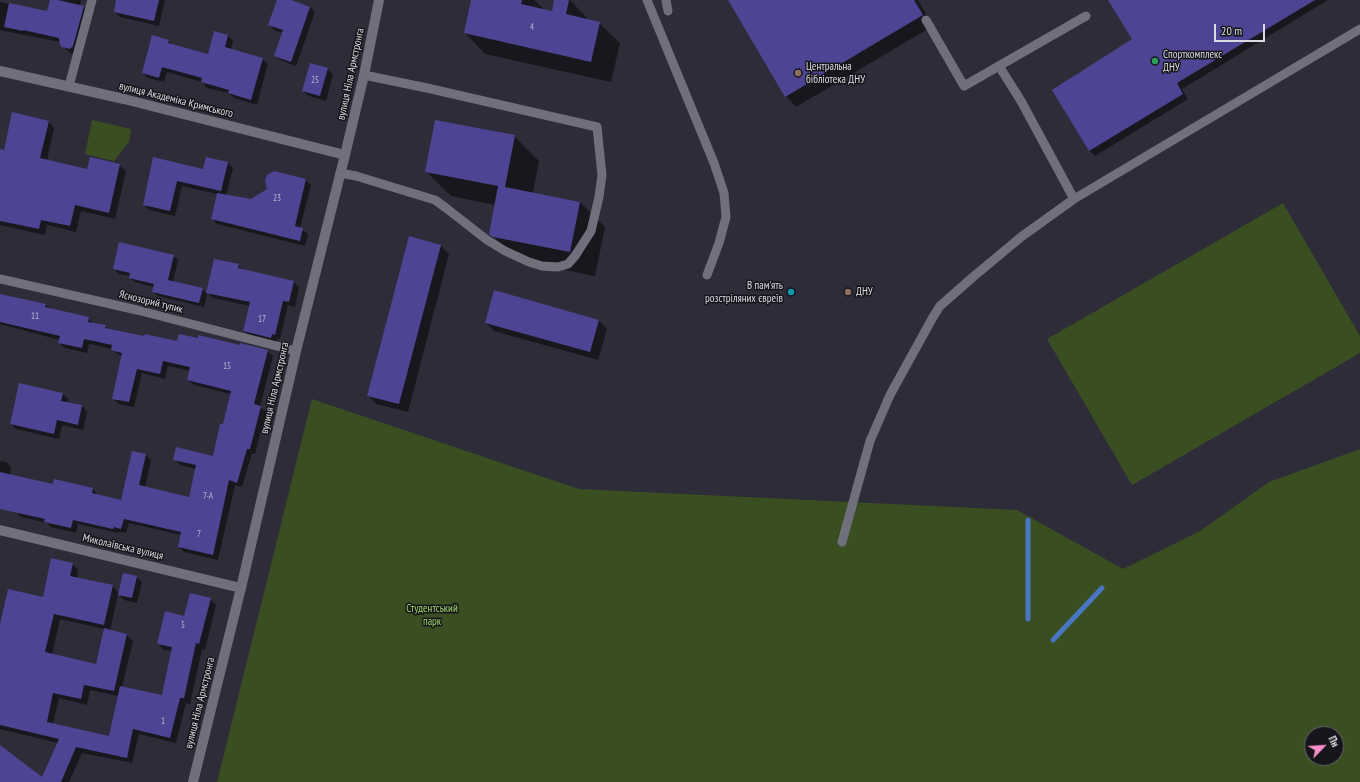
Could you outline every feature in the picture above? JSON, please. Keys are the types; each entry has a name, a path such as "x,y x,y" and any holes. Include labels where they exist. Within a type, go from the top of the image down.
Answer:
{"street":[{"name":"вулиця Ніла Армстронга","path":"193,782 241,588 296,351 345,155 364,75 379,0"},
{"name":"вулиця Академіка Кримського","path":"0,71 69,86 345,155"},
{"name":"Миколаївська вулиця","path":"0,530 241,588"}],"lane":[{"path":"69,86 92,0"},
{"path":"647,0 714,163 724,193 726,217 719,243 706,276"},
{"path":"666,0 668,11"},
{"path":"926,20 964,86 1086,16"},
{"path":"842,542 870,441 890,395 940,306 1022,237 1074,199 1360,29"},
{"path":"999,66 1021,101 1074,199"},
{"path":"340,173 356,176 435,200 487,240 505,251 542,266 558,267 568,264 576,256 591,231 602,175 597,127 364,75"},
{"name":"Яснозорий тупик","path":"0,280 137,310 296,351"}],"green space":[{"path":"92,120 131,129 129,142 114,161 85,154"},
{"path":"1283,203 1360,336 1360,353 1132,485 1047,339"},
{"name":"Студентський парк","path":"312,399 579,489 1017,510 1123,569 1200,531 1269,482 1360,449 1360,782 217,782"}],"building":[{"path":"50,0 58,0 84,6 73,46 70,49 60,45 59,38 4,27 9,3 47,11"},
{"path":"116,0 159,0 154,21 114,12"},
{"path":"277,0 291,0 310,7 291,62 274,56 283,30 268,25"},
{"path":"471,0 522,0 521,4 552,11 554,0 569,0 566,14 600,22 591,62 464,33"},
{"name":"Центральна бібліотека ДНУ","path":"728,0 914,0 923,15 785,97"},
{"name":"Спорткомплекс ДНУ","path":"1108,0 1315,0 1177,83 1183,94 1089,151 1052,90 1132,39"},
{"path":"214,31 228,35 225,47 263,58 251,100 228,93 229,90 201,82 202,78 162,67 159,78 142,73 152,35 169,40 168,43 208,54"},
{"path":"310,63 328,68 320,96 302,91"},
{"path":"12,112 49,121 40,158 87,169 90,157 120,164 109,213 75,205 70,226 41,220 39,229 0,221 0,149 4,150"},
{"path":"435,120 515,135 505,187 580,202 570,252 493,237 489,234 498,186 425,172"},
{"path":"153,157 203,169 206,157 228,162 221,191 177,181 170,211 143,205"},
{"path":"274,171 306,179 295,226 303,228 300,241 211,219 217,193 251,199 267,189 265,180 267,175"},
{"path":"409,236 441,245 399,404 367,396"},
{"path":"119,242 174,255 168,280 203,288 199,303 152,292 154,284 129,278 130,273 113,269"},
{"path":"214,259 239,264 238,268 294,281 289,302 283,301 275,335 272,334 271,338 243,331 250,302 206,293"},
{"path":"494,290 599,320 590,352 485,323"},
{"path":"0,294 46,304 45,307 89,317 88,322 106,325 105,328 144,336 145,334 177,341 179,334 198,338 198,335 268,350 254,404 261,406 250,449 247,449 237,483 229,480 213,555 178,547 181,532 124,519 121,529 114,527 113,529 73,520 71,528 44,522 45,519 0,509 0,472 53,484 54,479 93,488 92,493 121,500 132,451 146,454 139,485 189,497 196,465 173,460 176,447 213,456 220,424 223,424 231,391 187,380 190,367 163,361 160,374 137,369 129,402 112,399 122,353 111,350 112,345 84,339 82,348 58,343 60,336 0,322"},
{"path":"19,383 63,393 61,401 82,405 78,425 57,420 54,434 10,424"},
{"path":"51,558 73,563 70,576 113,585 104,625 54,614 45,652 96,664 104,628 127,634 114,691 84,685 81,699 53,693 47,722 109,736 120,686 162,695 172,647 157,644 165,611 184,616 190,593 211,598 199,644 196,643 184,698 180,698 170,738 133,729 127,758 76,747 61,782 0,782 0,745 42,777 59,739 0,725 0,624 8,589 43,597"},
{"path":"123,573 137,576 132,598 118,595"}],"waterway":[{"path":"1028,520 1028,619"},
{"path":"1053,640 1102,588"}],"place":[{"name":"Спорткомплекс ДНУ","path":"1155,61"},
{"name":"Центральна бібліотека ДНУ","path":"798,73"},
{"name":"В пам'ять розстріляних євреїв","path":"791,292"},
{"name":"ДНУ","path":"848,292"}]}
